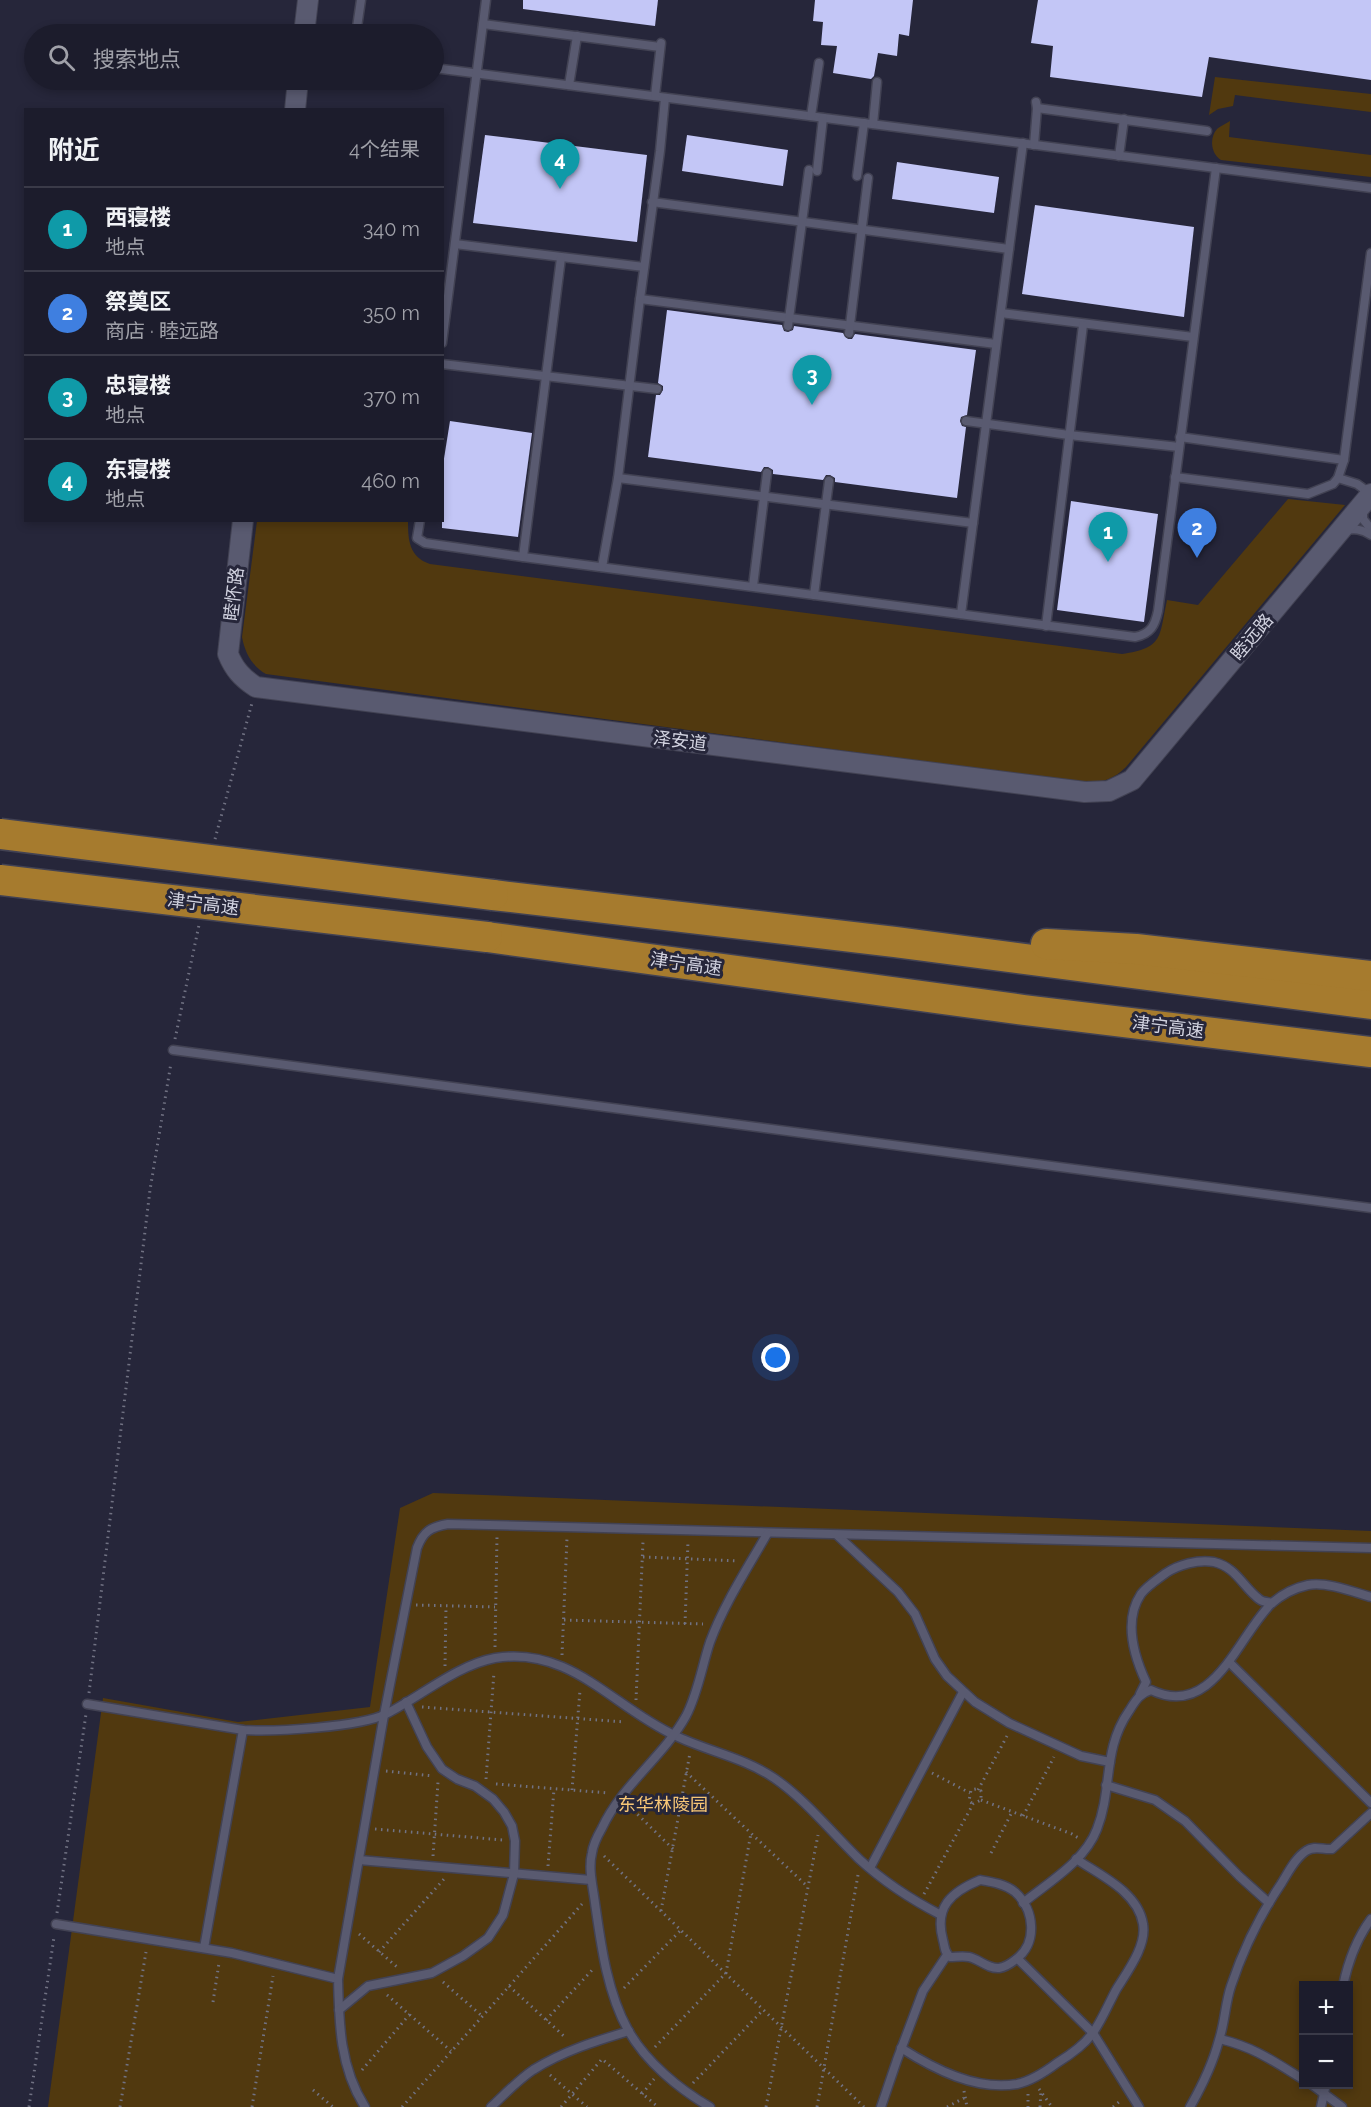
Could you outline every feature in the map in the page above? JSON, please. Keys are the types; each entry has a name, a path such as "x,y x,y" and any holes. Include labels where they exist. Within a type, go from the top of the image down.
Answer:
{"highway":[{"path":"0,834 895,942 1371,1004"},
{"name":"津宁高速","path":"0,880 487,937 1024,1010 1371,1052"},
{"path":"895,942 1053,944 1136,949 1371,976"},
{"path":"1024,1010 1213,1042 1371,1073"}],"street":[{"path":"305,24 308,0"},
{"path":"294,108 297,90"},
{"name":"睦远路","path":"1132,780 1369,497"},
{"name":"睦怀路","path":"243,522 228,654 234,667 245,680 256,687"},
{"name":"泽安道","path":"256,687 1085,792 1109,791 1132,780"}],"lane":[{"path":"357,24 361,0"},
{"path":"444,328 486,0"},
{"path":"483,24 660,45 655,96"},
{"path":"569,85 577,36"},
{"path":"811,116 819,63"},
{"path":"444,69 1371,188"},
{"path":"857,176 878,82"},
{"path":"602,567 618,478 665,98"},
{"path":"1034,145 1037,105 1207,131"},
{"path":"789,321 802,222 823,118"},
{"path":"1119,156 1124,119"},
{"path":"961,614 1023,143"},
{"path":"420,522 417,538 425,543 1046,626 1135,637 1145,635 1152,629 1158,610 1216,168"},
{"path":"849,329 868,178"},
{"path":"652,202 1009,249"},
{"path":"455,244 644,267"},
{"path":"1175,477 1308,494 1333,484 1338,478 1344,460 1371,253"},
{"path":"524,557 561,258"},
{"path":"640,299 849,329 996,344"},
{"path":"1000,313 1193,337"},
{"path":"1046,626 1083,325"},
{"path":"444,364 657,389"},
{"path":"966,421 1069,435 1180,442 1344,460"},
{"path":"753,586 767,473"},
{"path":"618,478 973,523"},
{"path":"1338,478 1357,484 1369,497 1363,519 1371,528"},
{"path":"814,595 829,481"},
{"path":"1338,534 1351,529 1359,529 1371,535"},
{"path":"173,1050 1371,1208"},
{"path":"365,2107 351,2082 344,2056 338,1979 405,1605 417,1548 428,1529 448,1524 1371,1548"},
{"path":"710,2107 685,2091 647,2054 629,2031 615,1998 604,1957 591,1880 592,1854 601,1829 622,1796 674,1735 687,1713 718,1624 767,1534"},
{"path":"837,1535 898,1592 915,1614 935,1659 946,1676 963,1692 992,1713 1013,1724 1081,1755 1110,1762"},
{"path":"1272,1603 1260,1600 1231,1569 1214,1562 1180,1565 1167,1572 1141,1595 1135,1610 1132,1628 1132,1646 1151,1690 1171,1696 1192,1694 1216,1677 1272,1603 1294,1589 1310,1584 1342,1588 1371,1597"},
{"path":"1260,1600 1262,1614"},
{"path":"87,1704 243,1730 259,1731 322,1726 384,1715 444,1680 495,1658 531,1658 562,1665 636,1714 674,1735 721,1752 772,1777 792,1792 860,1860 919,1904 941,1915"},
{"path":"1229,1662 1371,1803"},
{"path":"1023,1903 1076,1859 1097,1829 1113,1743 1119,1725 1146,1682"},
{"path":"1140,1694 1151,1690"},
{"path":"870,1868 963,1692"},
{"path":"339,2010 368,1986 432,1973 463,1956 488,1938 503,1915 514,1874 515,1841 512,1826 504,1812 493,1799 474,1786 449,1774 435,1761 409,1701"},
{"path":"204,1948 243,1730"},
{"path":"1106,1785 1155,1800 1185,1821 1269,1903"},
{"path":"1190,2107 1220,2039 1230,1987 1251,1936 1269,1903 1306,1850 1315,1847 1324,1850 1332,1849 1371,1813"},
{"path":"901,2048 929,2064 967,2080 983,2084 1017,2084 1041,2074 1069,2056 1093,2033 1143,1939 1144,1924 1130,1897 1076,1859"},
{"path":"359,1860 591,1880"},
{"path":"881,2107 923,1991 947,1955 940,1931 941,1915 948,1900 958,1891 980,1880 1005,1886 1016,1893 1023,1903 1030,1922 1032,1940 1018,1959 1008,1966 997,1968 970,1957 947,1955"},
{"path":"1344,1981 1354,1949 1371,1918"},
{"path":"56,1924 221,1951 338,1979"},
{"path":"1018,1959 1093,2033 1139,2107"},
{"path":"491,2107 531,2071 540,2066 577,2048 629,2031"},
{"path":"1220,2039 1244,2045 1267,2056 1299,2077"},
{"path":"1321,2107 1325,2089"},
{"path":"1325,2089 1342,2107"}],"path":[{"path":"214,848 229,782 256,687"},
{"path":"29,2107 87,1704 150,1190 173,1050 201,915"},
{"path":"497,1525 495,1658 486,1784 622,1796 673,1849"},
{"path":"562,1665 568,1528"},
{"path":"636,1714 643,1530"},
{"path":"685,1624 688,1532"},
{"path":"642,1557 740,1561"},
{"path":"405,1605 495,1607"},
{"path":"444,1680 446,1606"},
{"path":"564,1620 718,1624"},
{"path":"572,1790 581,1676"},
{"path":"409,1701 419,1707 636,1722 646,1720"},
{"path":"978,1790 1013,1724"},
{"path":"661,1911 692,1742"},
{"path":"1023,1816 1054,1757"},
{"path":"922,1769 970,1793"},
{"path":"375,1770 439,1777 432,1867"},
{"path":"686,1772 808,1887"},
{"path":"547,1876 554,1789"},
{"path":"973,1804 969,1801 970,1793 972,1790 978,1790"},
{"path":"978,1790 981,1791 981,1800"},
{"path":"919,1904 973,1804 981,1800 1072,1834 1088,1844"},
{"path":"992,1853 1012,1812"},
{"path":"766,2107 820,1821"},
{"path":"365,1828 515,1841"},
{"path":"647,2054 726,1973 751,1833"},
{"path":"594,1846 864,2107"},
{"path":"817,2107 860,1860"},
{"path":"379,1952 454,1869"},
{"path":"402,2107 593,1891"},
{"path":"615,1998 681,1930"},
{"path":"355,1931 403,1972"},
{"path":"120,2107 148,1939"},
{"path":"213,2002 221,1951"},
{"path":"546,2020 604,1957"},
{"path":"252,2107 275,1964"},
{"path":"432,1973 482,2016"},
{"path":"375,1984 451,2051"},
{"path":"509,1986 577,2048"},
{"path":"685,2091 764,2010"},
{"path":"351,2082 410,2014"},
{"path":"561,2107 602,2059 658,2107"},
{"path":"540,2066 587,2107"},
{"path":"1043,2082 1037,2086 1052,2107"},
{"path":"313,2090 333,2107"},
{"path":"1040,2107 1041,2091"},
{"path":"1113,2107 1119,2102 1115,2093"},
{"path":"947,2107 964,2098"}],"green space":[{"path":"1215,77 1371,94 1371,112 1235,95 1233,106 1218,109 1209,115"},
{"path":"1230,121 1229,137 1371,155 1371,177 1221,160 1213,150 1212,141 1217,129"},
{"path":"1288,499 1345,505 1126,767 1113,777 1093,783 266,674 250,658 242,637 257,522 408,522 411,547 418,557 430,564 1122,654 1153,644 1160,632 1167,600 1198,605"},
{"name":"东华林陵园","path":"433,1493 1371,1531 1371,2107 48,2107 103,1698 238,1722 370,1707 400,1508"}],"building":[{"path":"523,0 658,0 655,26 523,9"},
{"path":"815,0 913,0 909,36 899,34 897,56 878,53 874,76 871,79 833,73 837,46 821,45 823,22 813,21"},
{"path":"1038,0 1371,0 1371,80 1209,57 1202,97 1050,77 1053,46 1031,43"},
{"path":"485,135 647,155 637,242 473,223"},
{"path":"687,135 788,150 783,186 682,171"},
{"path":"897,162 999,177 994,213 892,199"},
{"path":"1035,205 1194,227 1184,317 1022,294"},
{"path":"667,310 782,325 784,331 788,332 793,330 794,326 843,333 848,339 852,339 855,334 976,350 967,415 961,417 960,421 962,426 966,427 957,498 835,482 835,478 830,475 826,475 823,480 773,474 773,470 768,467 764,467 761,472 648,457 656,395 660,395 663,390 663,386 658,383"},
{"path":"450,421 532,433 518,537 442,528 442,522 444,522 444,458"},
{"path":"1071,501 1158,514 1144,622 1057,610"}],"place":[{"name":"东寝楼","path":"560,189"},
{"name":"忠寝楼","path":"812,405"},
{"name":"祭奠区","path":"1197,558"},
{"name":"西寝楼","path":"1108,562"}]}
